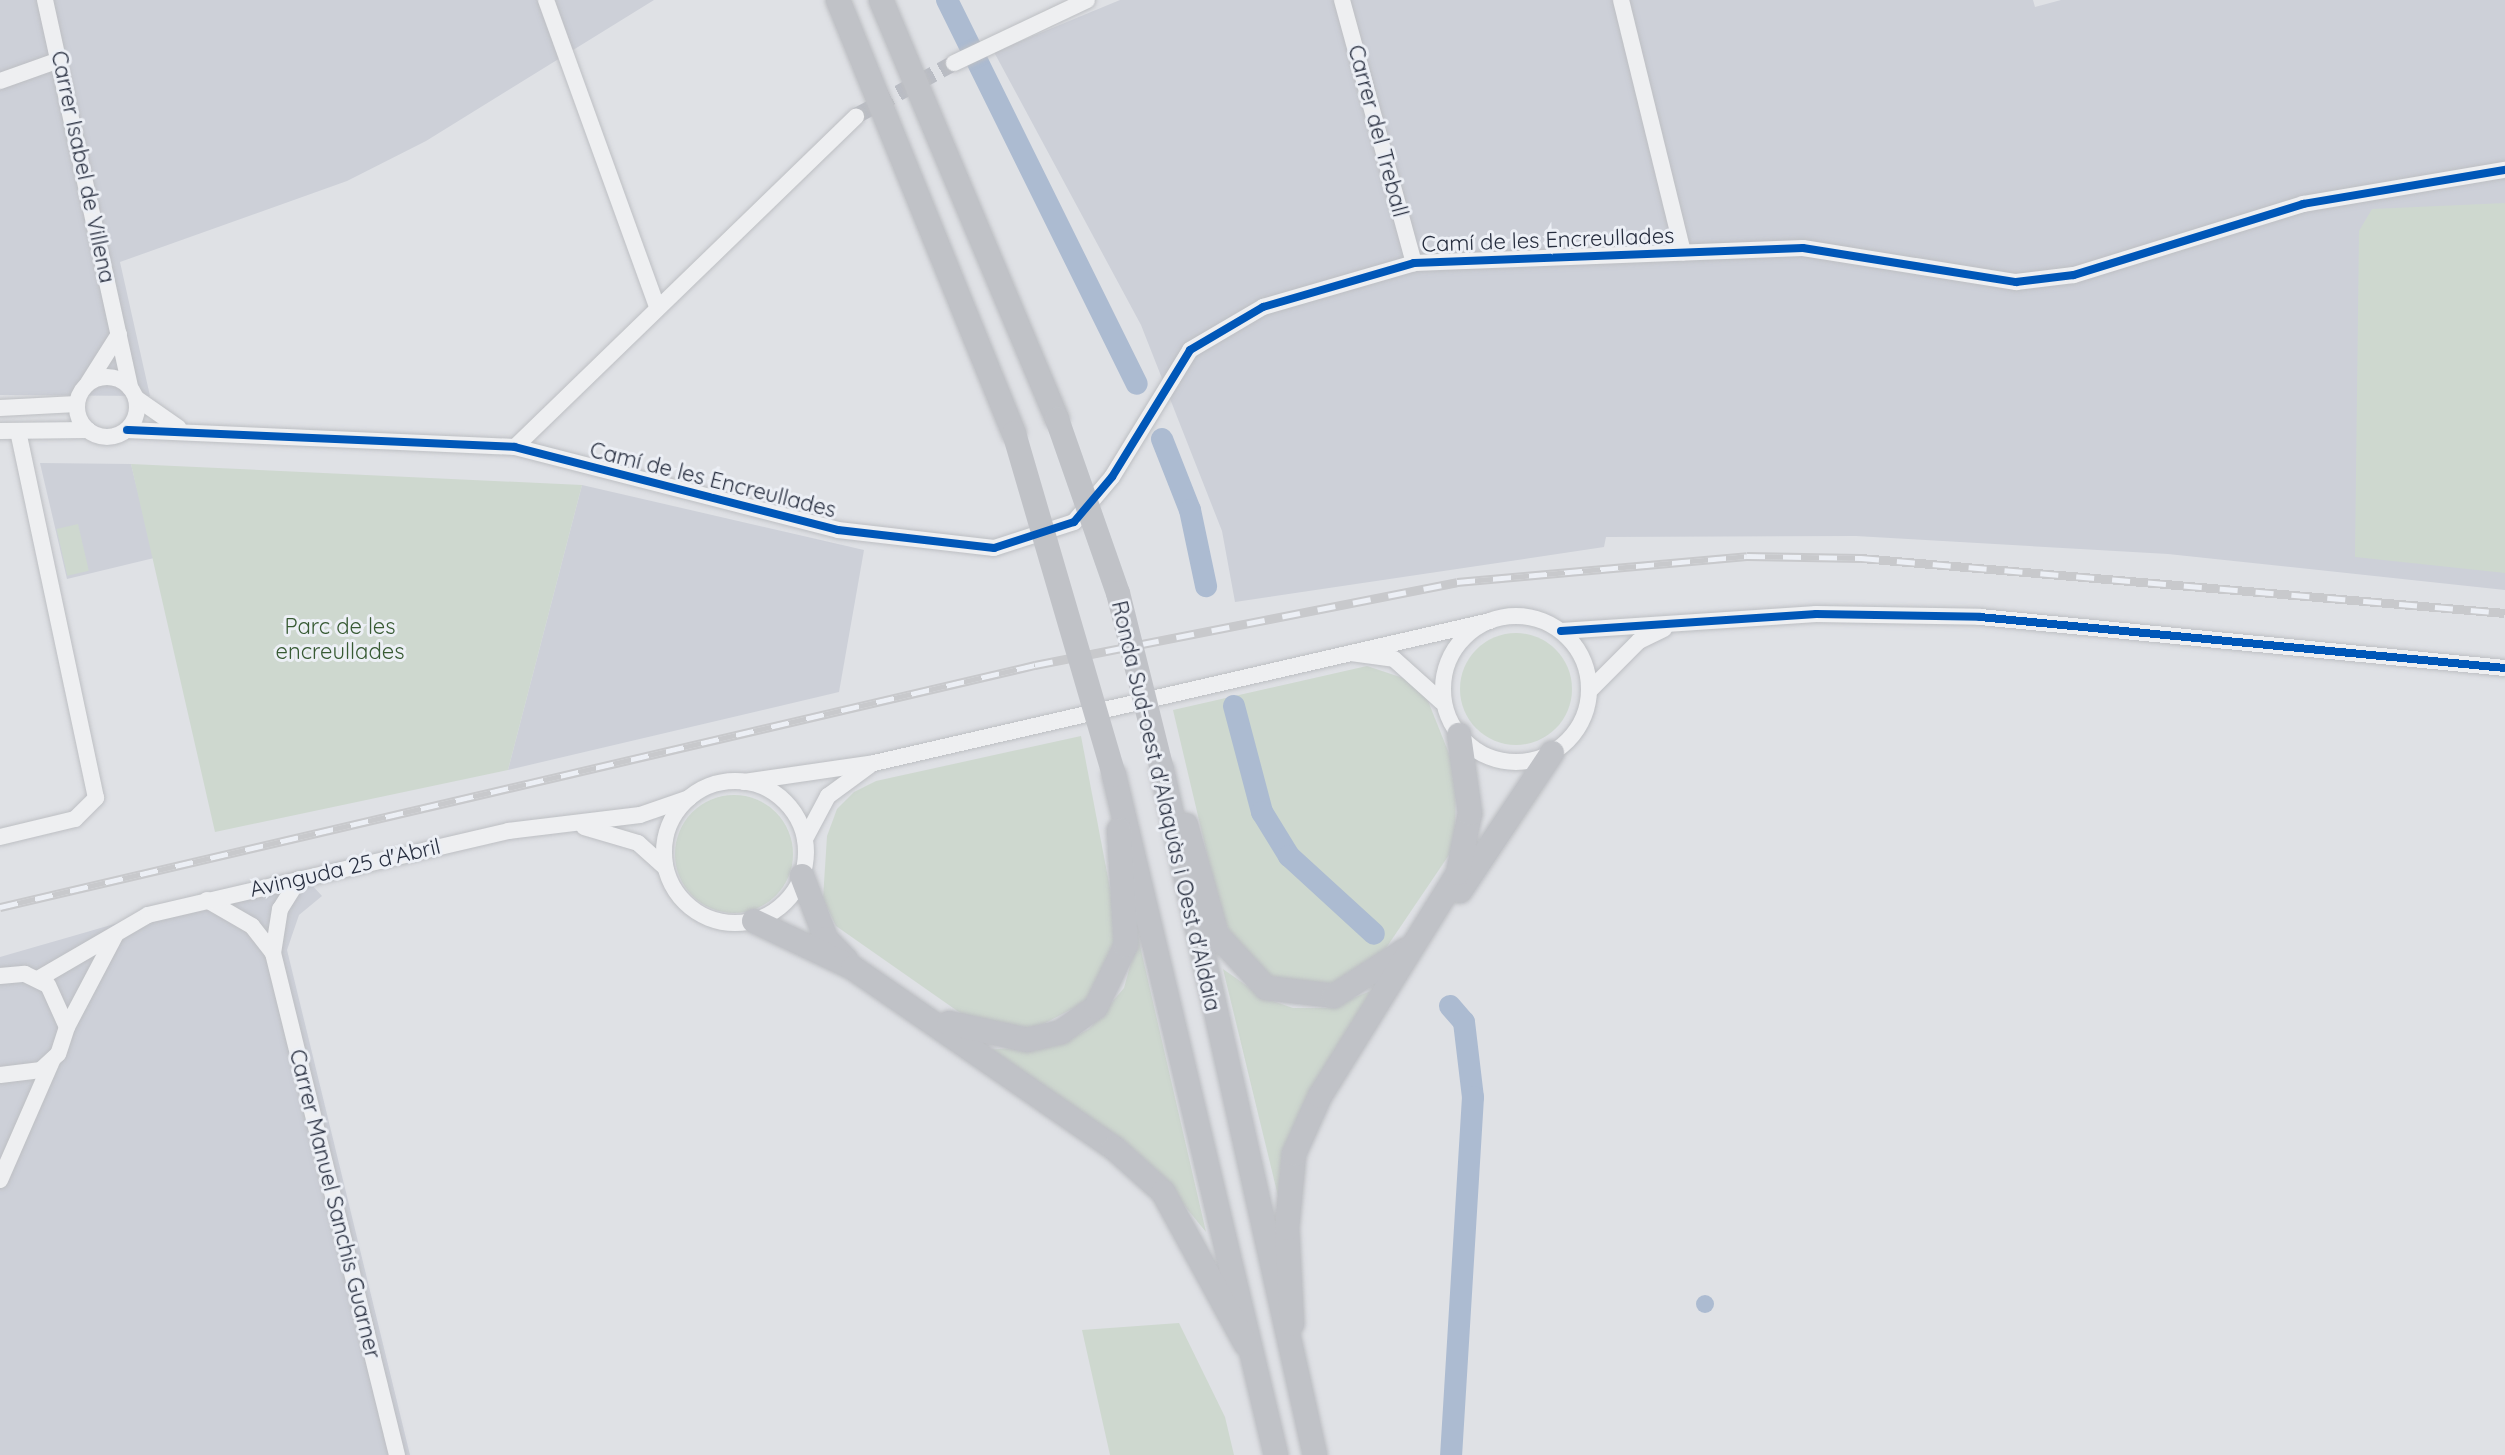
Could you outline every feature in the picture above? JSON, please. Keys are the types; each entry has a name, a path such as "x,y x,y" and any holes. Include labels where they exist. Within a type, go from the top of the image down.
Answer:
{"main road":[{"name":"Ronda Sud-oest d'Alaquàs i Oest d'Aldaia","path":"838,0 1014,433 1114,775 1276,1455"},
{"name":"Ronda Sud-oest d'Alaquàs i Oest d'Aldaia","path":"881,0 1057,419 1118,593 1162,770 1315,1455"},
{"path":"1446,903 1470,813 1459,735"},
{"path":"1289,1342 1294,1154 1320,1096 1425,932 1552,753"},
{"path":"1162,770 1181,807 1217,935 1266,988 1307,998 1347,992 1425,932"},
{"path":"930,1018 1027,1040 1076,1023 1105,997 1126,945 1114,775"},
{"path":"802,876 826,939 853,968"},
{"path":"754,921 853,968 930,1018 1114,1148 1163,1192 1229,1322 1253,1352"}],"street":[{"name":"Carrer Isabel de Villena","path":"45,0 133,393"},
{"path":"546,0 657,307"},
{"path":"954,63 986,43 1087,0"},
{"name":"Carrer del Treball","path":"1342,0 1414,263"},
{"path":"1621,0 1683,253"},
{"path":"0,81 59,60"},
{"path":"515,447 856,116"},
{"name":"Camí de les Encreullades","path":"127,430 179,428 515,447 838,530 994,548 1074,522 1112,477 1190,350 1263,307 1414,263 1803,248 2016,282 2074,275 2303,204 2505,170"},
{"path":"88,430 77,404 119,334"},
{"path":"86,386 113,378 179,428"},
{"path":"0,431 88,430 106,437 127,430 133,393"},
{"path":"0,408 77,404"},
{"path":"0,837 75,819 96,798 18,431"},
{"path":"874,763 828,796 805,839 802,876 783,904 754,921 708,918 688,906 665,867 667,829 689,798 715,784 874,763 1338,652 1490,621 1527,617 1561,631 1684,622 1980,617 2505,668"},
{"path":"1445,705 1452,655 1490,621"},
{"path":"1590,690 1639,641 1684,622"},
{"path":"1338,652 1394,659 1418,673 1445,705 1459,735 1502,761 1552,753 1579,727 1590,690 1587,668 1561,631"},
{"path":"744,782 784,800 805,839"},
{"name":"Avinguda 25 d'Abril","path":"38,979 139,918 508,831 578,826 689,798"},
{"name":"Avinguda 25 d'Abril","path":"578,826 638,843 665,867"},
{"name":"Carrer Manuel Sanchis Guarner","path":"299,879 280,909 273,953 397,1455"},
{"name":"Carrer Manuel Sanchis Guarner","path":"207,900 252,926 273,953"},
{"path":"0,1180 67,1027 118,931"},
{"path":"0,976 38,979 62,1004 67,1027"},
{"path":"0,1075 27,1076 52,1061"}],"shaded area":[{"path":"0,0 654,0 426,141 347,181 120,262 150,396 0,395"},
{"path":"1120,0 2033,0 2035,7 2061,0 2505,0 2505,590 2168,554 1856,536 1606,537 1604,547 1235,602 1222,531 1141,325 994,52"},
{"path":"40,463 131,464 154,558 67,579"},
{"path":"582,485 864,550 839,692 508,770"},
{"path":"299,871 322,896 299,915 287,950 410,1455 0,1455 0,957"}],"green space":[{"path":"2505,203 2505,573 2355,557 2359,231 2372,209"},
{"name":"Parc de les encreullades","path":"131,464 582,485 508,770 215,832"},
{"path":"78,524 89,571 67,576 57,529"},
{"path":"1516,633 1538,637 1556,649 1568,667 1572,689 1568,711 1556,729 1538,741 1516,745 1494,741 1476,729 1464,711 1460,689 1464,667 1476,649 1494,637"},
{"path":"1367,666 1412,681 1428,701 1456,771 1455,846 1380,957 1342,981 1317,986 1273,979 1235,945 1220,909 1173,710"},
{"path":"1081,736 1116,920 1114,949 1087,1001 1032,1030 966,1017 836,926 823,899 827,836 837,809 854,792 876,781"},
{"path":"734,795 757,800 776,812 788,831 793,854 788,877 776,896 757,908 734,913 711,908 692,896 680,877 675,854 680,831 692,812 711,800"},
{"path":"1138,937 1206,1232 1170,1188 984,1050 1058,1045 1089,1029 1124,988"},
{"path":"1223,969 1264,998 1293,1008 1326,1008 1371,991 1279,1200"},
{"path":"1179,1323 1225,1417 1234,1455 1110,1455 1082,1330"}],"water":[{"path":"1705,1295 1714,1304 1705,1313 1696,1304"}],"waterway":[{"path":"947,0 1137,384"},
{"path":"1162,439 1190,510 1206,586"},
{"path":"1234,706 1262,812 1289,856 1374,934"},
{"path":"1450,1006 1464,1022 1473,1097 1451,1455"}],"tunnel":[{"path":"856,116 954,63"}],"railway":[{"path":"0,907 1035,665 1457,582 1747,556 1861,558 2505,613"}],"cycle path":[{"path":"127,430 515,447 838,530 994,548 1074,522 1112,477 1190,350 1263,307 1414,263 1803,248 2016,282 2074,275 2303,204 2505,170"},
{"path":"1561,631 1816,614 1980,617 2505,668"}]}
